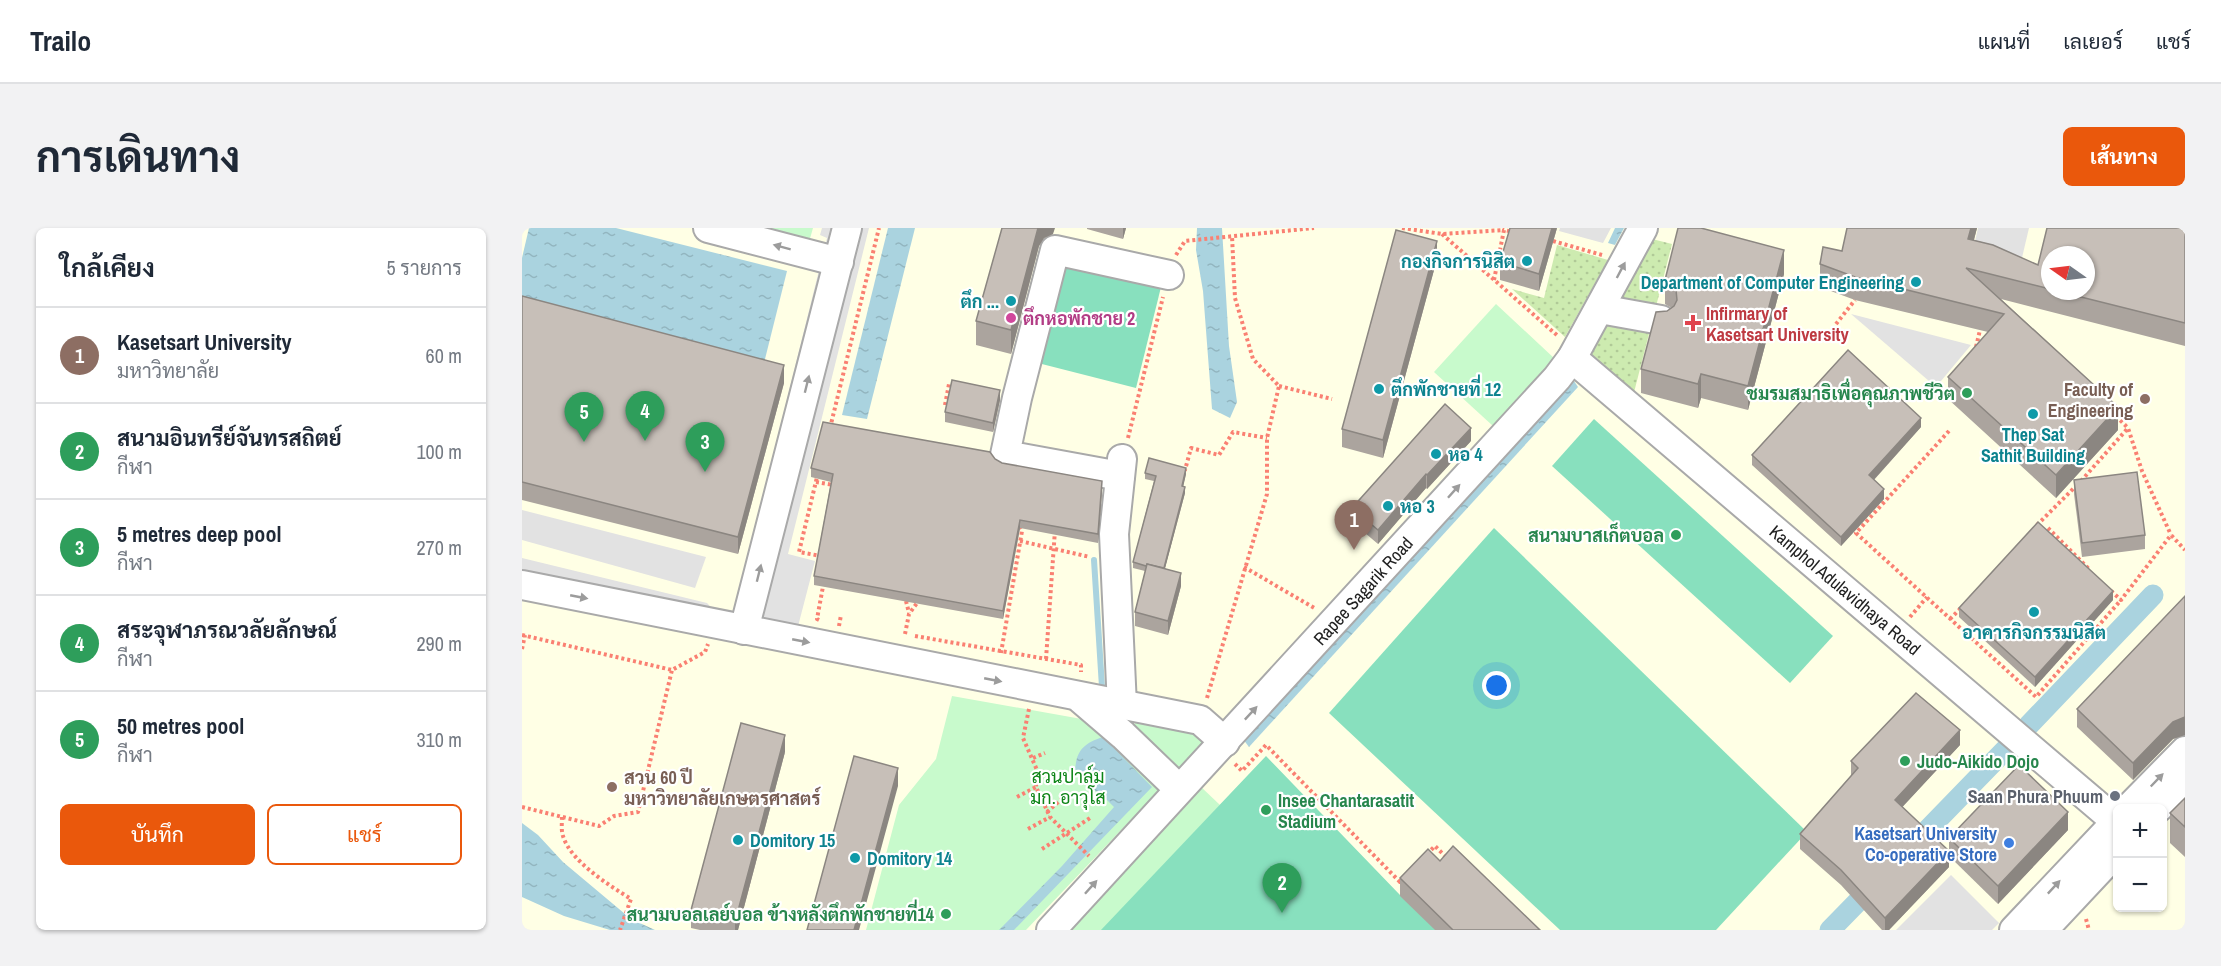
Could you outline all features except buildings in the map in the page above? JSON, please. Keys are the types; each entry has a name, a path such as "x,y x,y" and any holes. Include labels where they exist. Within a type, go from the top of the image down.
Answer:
{"lane":[{"path":"708,228 839,262"},
{"path":"744,630 847,228"},
{"name":"Rapee Sagarik Road","path":"1051,930 1557,378 1570,351 1600,309 1642,228"},
{"path":"1122,706 1114,534 1121,467 1005,455 1017,398 1055,250 1169,275"},
{"path":"1600,309 1660,320"},
{"name":"Kamphol Adulavidhaya Road","path":"1570,351 2113,812"},
{"path":"522,585 1200,720 1225,742"},
{"path":"1080,697 1179,789"},
{"path":"2134,804 2185,751"},
{"path":"2162,804 2185,780"},
{"path":"2014,930 2113,825"},
{"path":"2043,930 2113,855"}],"path":[{"path":"827,439 879,228"},
{"path":"1121,467 1169,275 1177,251 1185,241 1314,228"},
{"path":"1402,228 1442,234 1504,230 1514,232"},
{"path":"1494,280 1504,230"},
{"path":"1442,234 1570,351"},
{"path":"1232,236 1234,298 1253,359 1279,386 1332,399"},
{"path":"1553,241 1604,255"},
{"path":"1836,324 1855,300"},
{"path":"1980,330 1975,350 1983,346"},
{"path":"945,405 949,384 960,387"},
{"path":"1200,720 1267,494 1267,438 1279,386"},
{"path":"2112,412 2128,428 2142,471 2171,535 2185,550"},
{"path":"2037,526 2088,474 2128,428"},
{"path":"1949,431 1856,533 2036,697 2121,600 2171,535"},
{"path":"1176,468 1185,470 1191,448 1219,455 1233,432 1267,438"},
{"path":"819,471 799,552 828,557"},
{"path":"816,482 839,486"},
{"path":"996,681 1022,531 1017,523"},
{"path":"1046,659 1055,523"},
{"path":"2048,528 2096,575"},
{"path":"1020,541 1090,556"},
{"path":"1244,567 1318,610"},
{"path":"824,578 817,619 850,625"},
{"path":"2104,584 2121,600"},
{"path":"905,634 909,614 906,601"},
{"path":"1950,619 1966,602"},
{"path":"909,614 917,603"},
{"path":"839,623 841,615"},
{"path":"522,649 524,635 672,670 705,652 714,624"},
{"path":"894,633 1081,665"},
{"path":"522,807 599,826 614,816 638,812 672,670"},
{"path":"1032,688 1023,738 1033,758 1036,787 1048,814 1090,857"},
{"path":"1242,771 1266,745 1400,882 1407,875"},
{"path":"1033,758 1045,753"},
{"path":"1017,797 1036,787"},
{"path":"1028,830 1065,796"},
{"path":"562,817 562,835 575,856 599,877 631,899 620,930"},
{"path":"1042,849 1090,818"},
{"path":"1421,861 1435,846 1453,864"}],"shaded area":[{"path":"522,228 2185,228 2185,930 522,930"},
{"path":"822,228 869,228 788,554 815,561 796,634 755,623 771,558 749,552 827,238 820,235"},
{"path":"1560,228 1611,228 1603,243 1559,231"},
{"path":"1978,228 2029,228 2021,262 1973,250"},
{"path":"1851,314 1971,345 1936,387"},
{"path":"522,510 706,557 695,588 522,540"},
{"path":"522,558 707,603 728,626 522,579"},
{"path":"1951,875 1999,923 1992,930 1896,930"}],"green space":[{"path":"754,228 813,228 809,242"},
{"path":"1644,237 1672,244 1631,404 1581,363"},
{"path":"1557,245 1608,260 1565,337 1512,289 1544,298"},
{"path":"1061,257 1162,283 1136,388 1034,362"},
{"path":"1496,304 1555,359 1493,426 1434,372"},
{"path":"1594,419 1833,636 1790,683 1552,466"},
{"path":"1494,528 1807,832 1716,930 1560,930 1329,713"},
{"name":"สวนปาล์ม มก. อาวุโส","path":"952,696 1104,723 1163,786 1026,930 866,930 899,805 936,759"},
{"path":"1137,721 1192,731 1206,744 1174,776 1129,730"},
{"name":"Insee Chantarasatit Stadium","path":"1266,756 1400,895 1522,930 1101,930"},
{"path":"1200,786 1220,805 1102,930 1063,930"}],"water":[{"path":"529,228 616,228 787,271 764,363 522,302 522,258"},
{"path":"888,228 915,228 867,419 842,415"},
{"path":"1197,228 1222,228 1229,346 1237,402 1230,418 1212,409 1203,291 1196,250"},
{"path":"1615,228 1624,228 1615,245 1608,243"},
{"path":"1572,378 1578,387 1249,747 1243,739"},
{"path":"1103,737 1152,787 1014,930 999,930 1062,866 1114,807 1075,776 1076,761 1081,750 1089,743"},
{"path":"522,823 538,835 563,862 631,919 655,930 610,930 564,916 522,897"}],"waterway":[{"path":"1094,560 1102,687"},
{"path":"2029,725 2153,595"},
{"path":"1908,850 2006,749"},
{"path":"1830,930 1876,883"}],"place":[{"name":"กองกิจการนิสิต","path":"1527,261"},
{"name":"Department of Computer Engineering","path":"1916,282"},
{"name":"ตึก ...","path":"1011,301"},
{"name":"ตึกหอพักชาย 2","path":"1011,318"},
{"name":"Infirmary of Kasetsart University","path":"1693,323"},
{"name":"ตึกพักชายที่ 12","path":"1379,389"},
{"name":"ชมรมสมาธิเพื่อคุณภาพชีวิต","path":"1967,393"},
{"name":"Faculty of Engineering","path":"2145,399"},
{"name":"Thep Sat Sathit Building","path":"2033,414"},
{"name":"สระจุฬาภรณวลัยลักษณ์","path":"645,441"},
{"name":"50 metres pool","path":"584,442"},
{"name":"หอ 4","path":"1436,454"},
{"name":"5 metres deep pool","path":"705,472"},
{"name":"หอ 3","path":"1388,506"},
{"name":"สนามบาสเก็ตบอล","path":"1676,535"},
{"name":"Kasetsart University","path":"1354,550"},
{"name":"อาคารกิจกรรมนิสิต","path":"2034,612"},
{"name":"Judo-Aikido Dojo","path":"1905,761"},
{"name":"สวน 60 ปี มหาวิทยาลัยเกษตรศาสตร์","path":"612,787"},
{"name":"Saan Phura Phuum","path":"2115,796"},
{"name":"Insee Chantarasatit Stadium","path":"1266,810"},
{"name":"Domitory 15","path":"738,840"},
{"name":"Kasetsart University Co-operative Store","path":"2009,843"},
{"name":"Domitory 14","path":"855,858"},
{"name":"สนามอินทรีย์จันทรสถิตย์","path":"1282,913"},
{"name":"สนามบอลเลย์บอล ข้างหลังตึกพักชายที่14","path":"946,914"}]}
